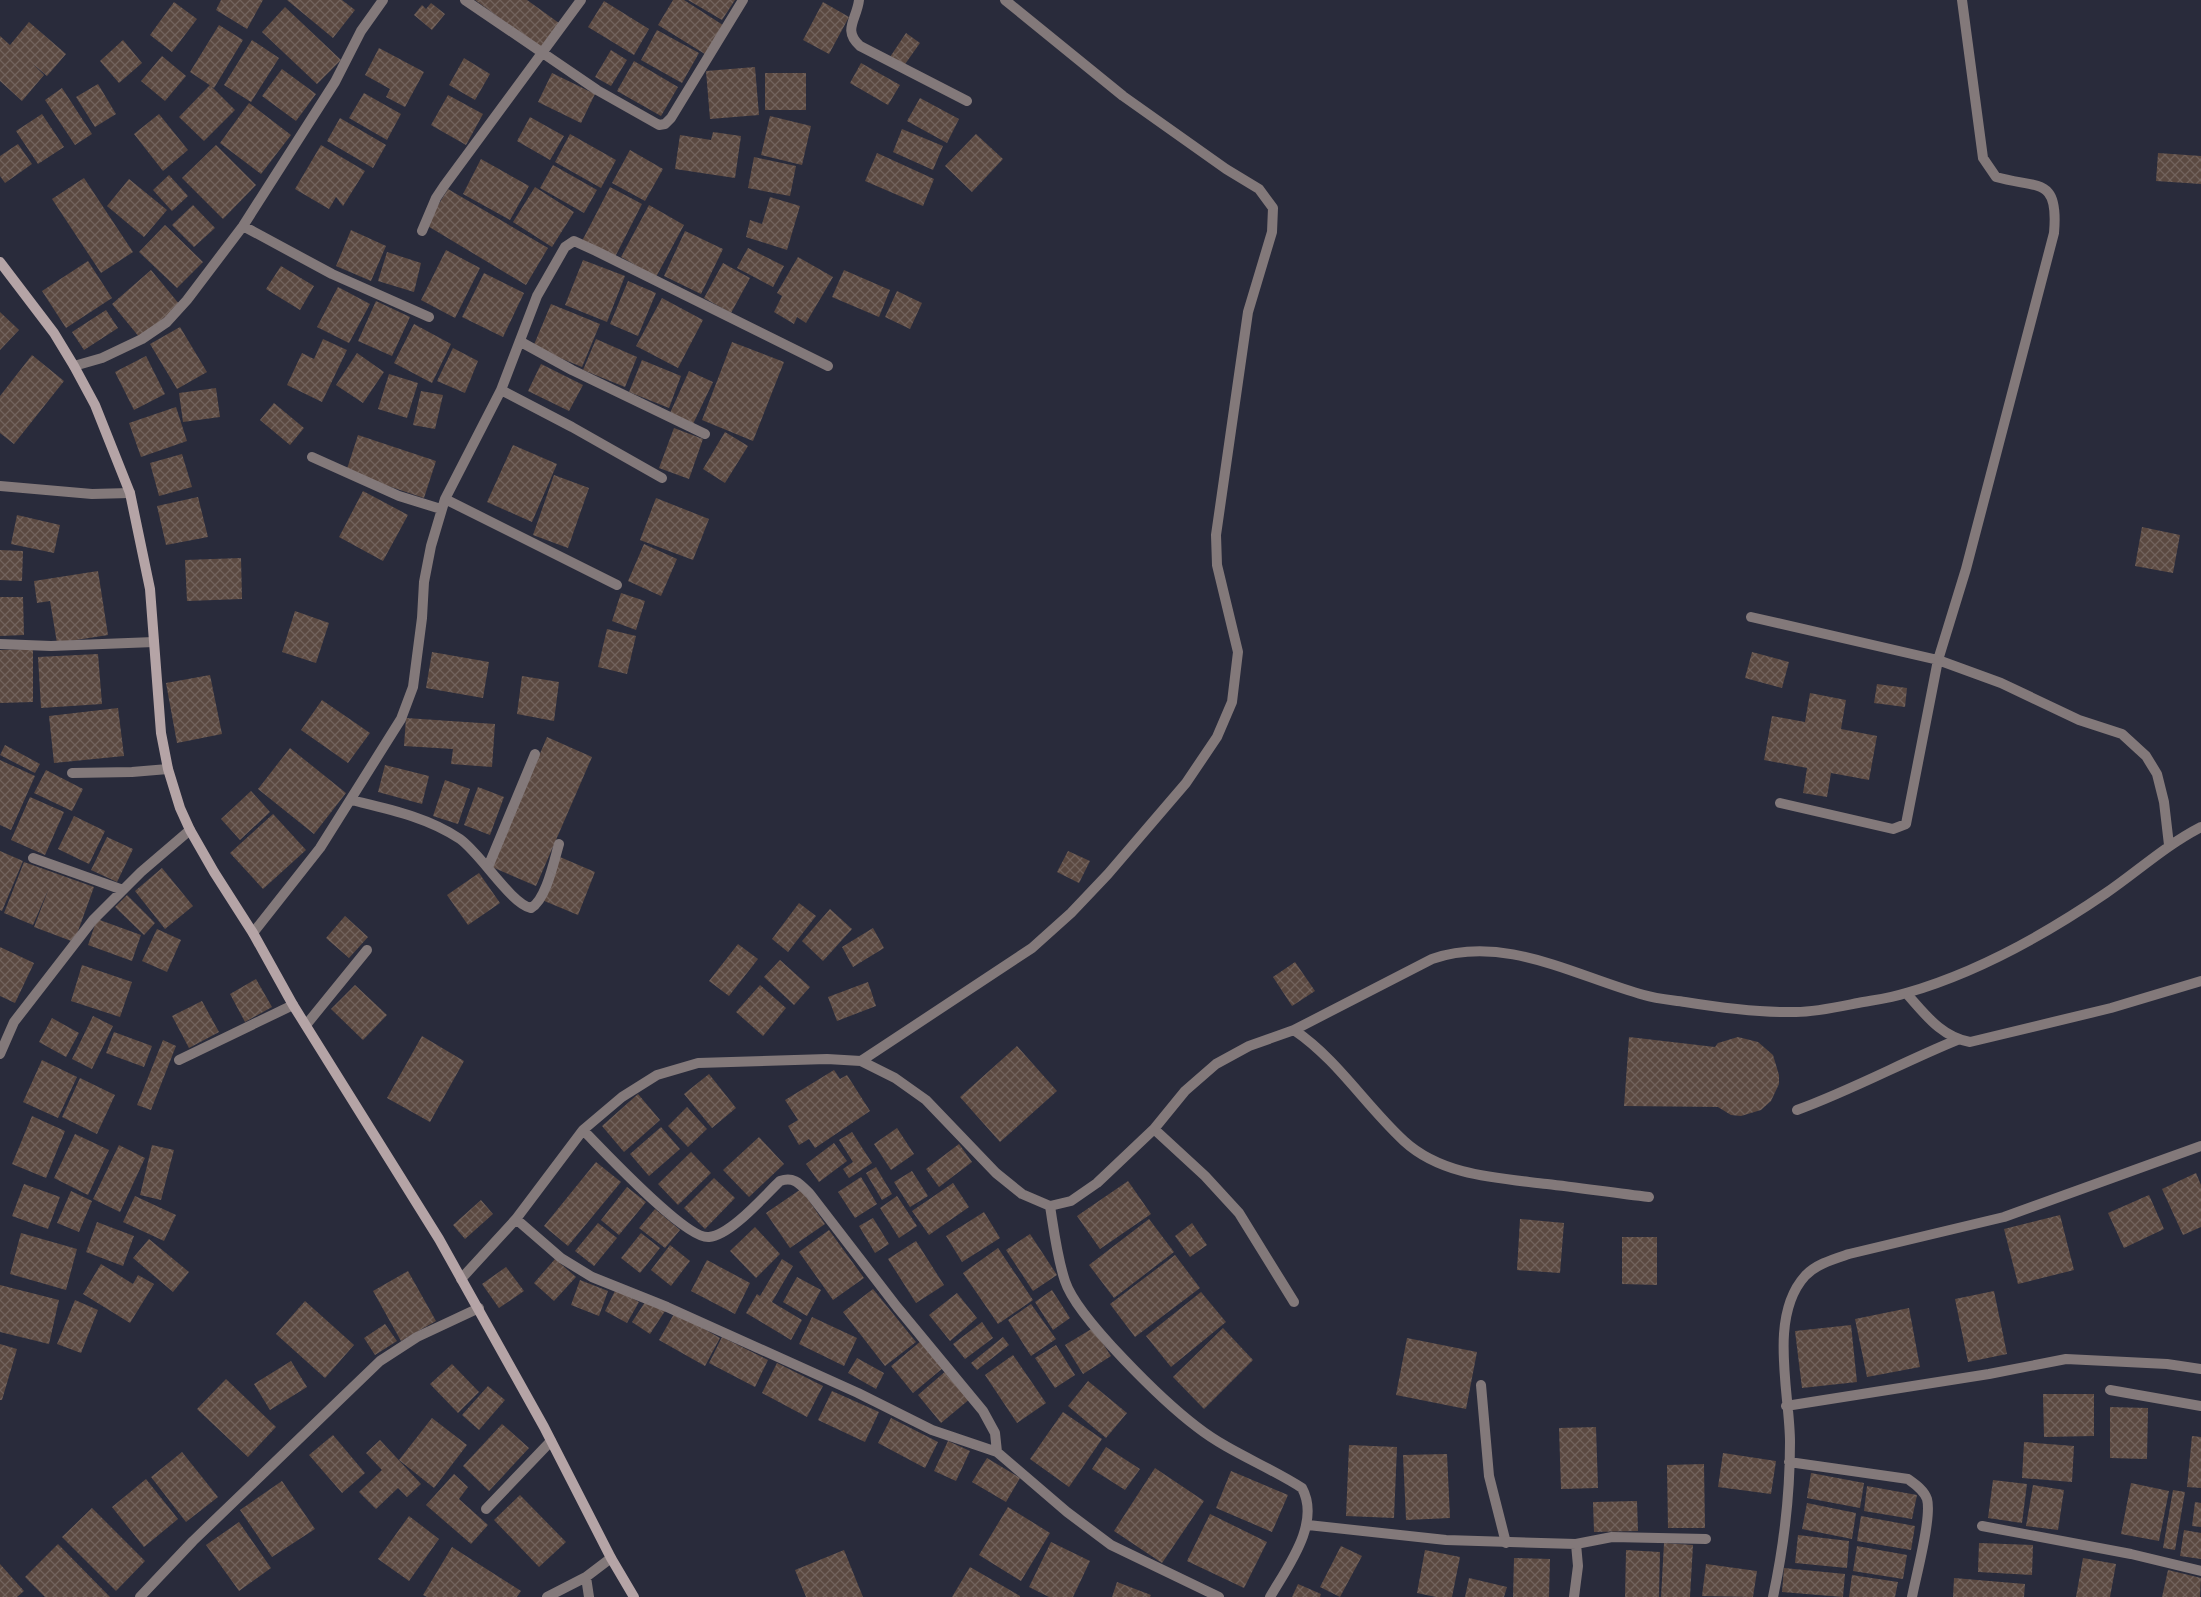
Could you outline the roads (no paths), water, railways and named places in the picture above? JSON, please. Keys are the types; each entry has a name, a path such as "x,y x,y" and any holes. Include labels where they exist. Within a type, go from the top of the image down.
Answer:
{"street":[{"path":"74,366 122,350 167,322 187,300 242,226 335,82 361,31 383,0"},
{"path":"465,0 597,90 659,125 665,124 675,113 743,0"},
{"path":"422,231 436,198 444,186 581,0"},
{"path":"859,0 857,15 850,29 852,39 860,46 967,101"},
{"path":"861,1061 1032,948 1070,913 1152,825 1186,783 1217,737 1232,702 1238,652 1217,565 1216,535 1248,312 1272,232 1273,208 1259,189 1226,169 1123,96 1005,0"},
{"path":"1780,803 1893,829 1906,824 1938,660 1966,569 2054,233 2056,218 2051,194 2042,186 1996,177 1983,158 1962,0"},
{"path":"242,226 332,274 429,317"},
{"path":"253,933 320,848 401,719 412,687 422,618 424,582 443,504 501,390 537,296 565,247 574,241 828,366"},
{"path":"0,262 54,333 74,366 95,405 130,493 150,589 161,732 168,768 180,808 190,830 253,933 293,1005 397,1170 479,1308 551,1441 611,1558 634,1597"},
{"path":"520,342 572,370 705,434"},
{"path":"501,390 572,427 662,478"},
{"path":"312,457 399,496 443,504 617,585"},
{"path":"0,486 92,494 130,493"},
{"path":"1751,617 1938,660 2001,683 2079,720 2122,734 2146,756 2157,774 2164,802 2169,845"},
{"path":"0,644 51,646 154,642"},
{"path":"488,867 535,754"},
{"path":"72,772 132,772 168,768"},
{"path":"351,800 435,825 460,839 488,867 511,895 523,906 531,908 537,905 542,896 559,844"},
{"path":"462,1280 516,1219 584,1130 622,1097 658,1075 698,1063 827,1059 861,1061 895,1078 926,1100 996,1173 1022,1194 1050,1206 1071,1201 1097,1183 1154,1129 1185,1091 1216,1064 1249,1046 1294,1030 1432,959 1467,951 1496,951 1529,957 1646,996 1736,1010 1798,1012 1906,993 1985,963 2060,923 2107,892 2169,845 2201,827"},
{"path":"1,1050 14,1022 93,920 123,890 190,830"},
{"path":"33,858 123,890"},
{"path":"306,1025 366,950"},
{"path":"1906,993 1931,1021 1957,1040 1970,1042 2111,1008 2201,981"},
{"path":"179,1060 293,1005"},
{"path":"1294,1030 1316,1045 1336,1064 1405,1142 1443,1165 1469,1174 1649,1197"},
{"path":"1797,1110 1828,1099 1913,1057 1957,1040"},
{"path":"1154,1129 1199,1170 1239,1213 1294,1302"},
{"path":"584,1130 657,1203 696,1235 709,1238 721,1233 780,1181 788,1178 797,1181 810,1194 897,1307 983,1411 995,1433 997,1452"},
{"path":"1773,1597 1788,1507 1790,1440 1783,1347 1786,1321 1794,1293 1806,1276 1826,1262 1849,1254 2004,1217 2201,1146"},
{"path":"1050,1206 1065,1282 1079,1306 1107,1340 1148,1383 1197,1427 1232,1450 1302,1488 1307,1496 1308,1525 1270,1597"},
{"path":"516,1219 560,1258 592,1277 676,1311 858,1393 932,1430 997,1452 1067,1512 1111,1545 1219,1597"},
{"path":"140,1597 193,1541 380,1362 417,1337 479,1308"},
{"path":"1786,1406 2066,1359 2167,1364 2201,1369"},
{"path":"1481,1385 1489,1476 1506,1543"},
{"path":"2110,1390 2201,1406"},
{"path":"486,1509 551,1441"},
{"path":"1789,1462 1908,1479 1920,1488 1927,1499 1926,1520 1912,1597"},
{"path":"1308,1525 1446,1540 1506,1543 1576,1544 1612,1537 1706,1539"},
{"path":"1982,1526 2131,1554 2201,1570"},
{"path":"1574,1597 1578,1566 1576,1544"},
{"path":"548,1597 586,1577 611,1558"},
{"path":"586,1577 589,1597"}]}
